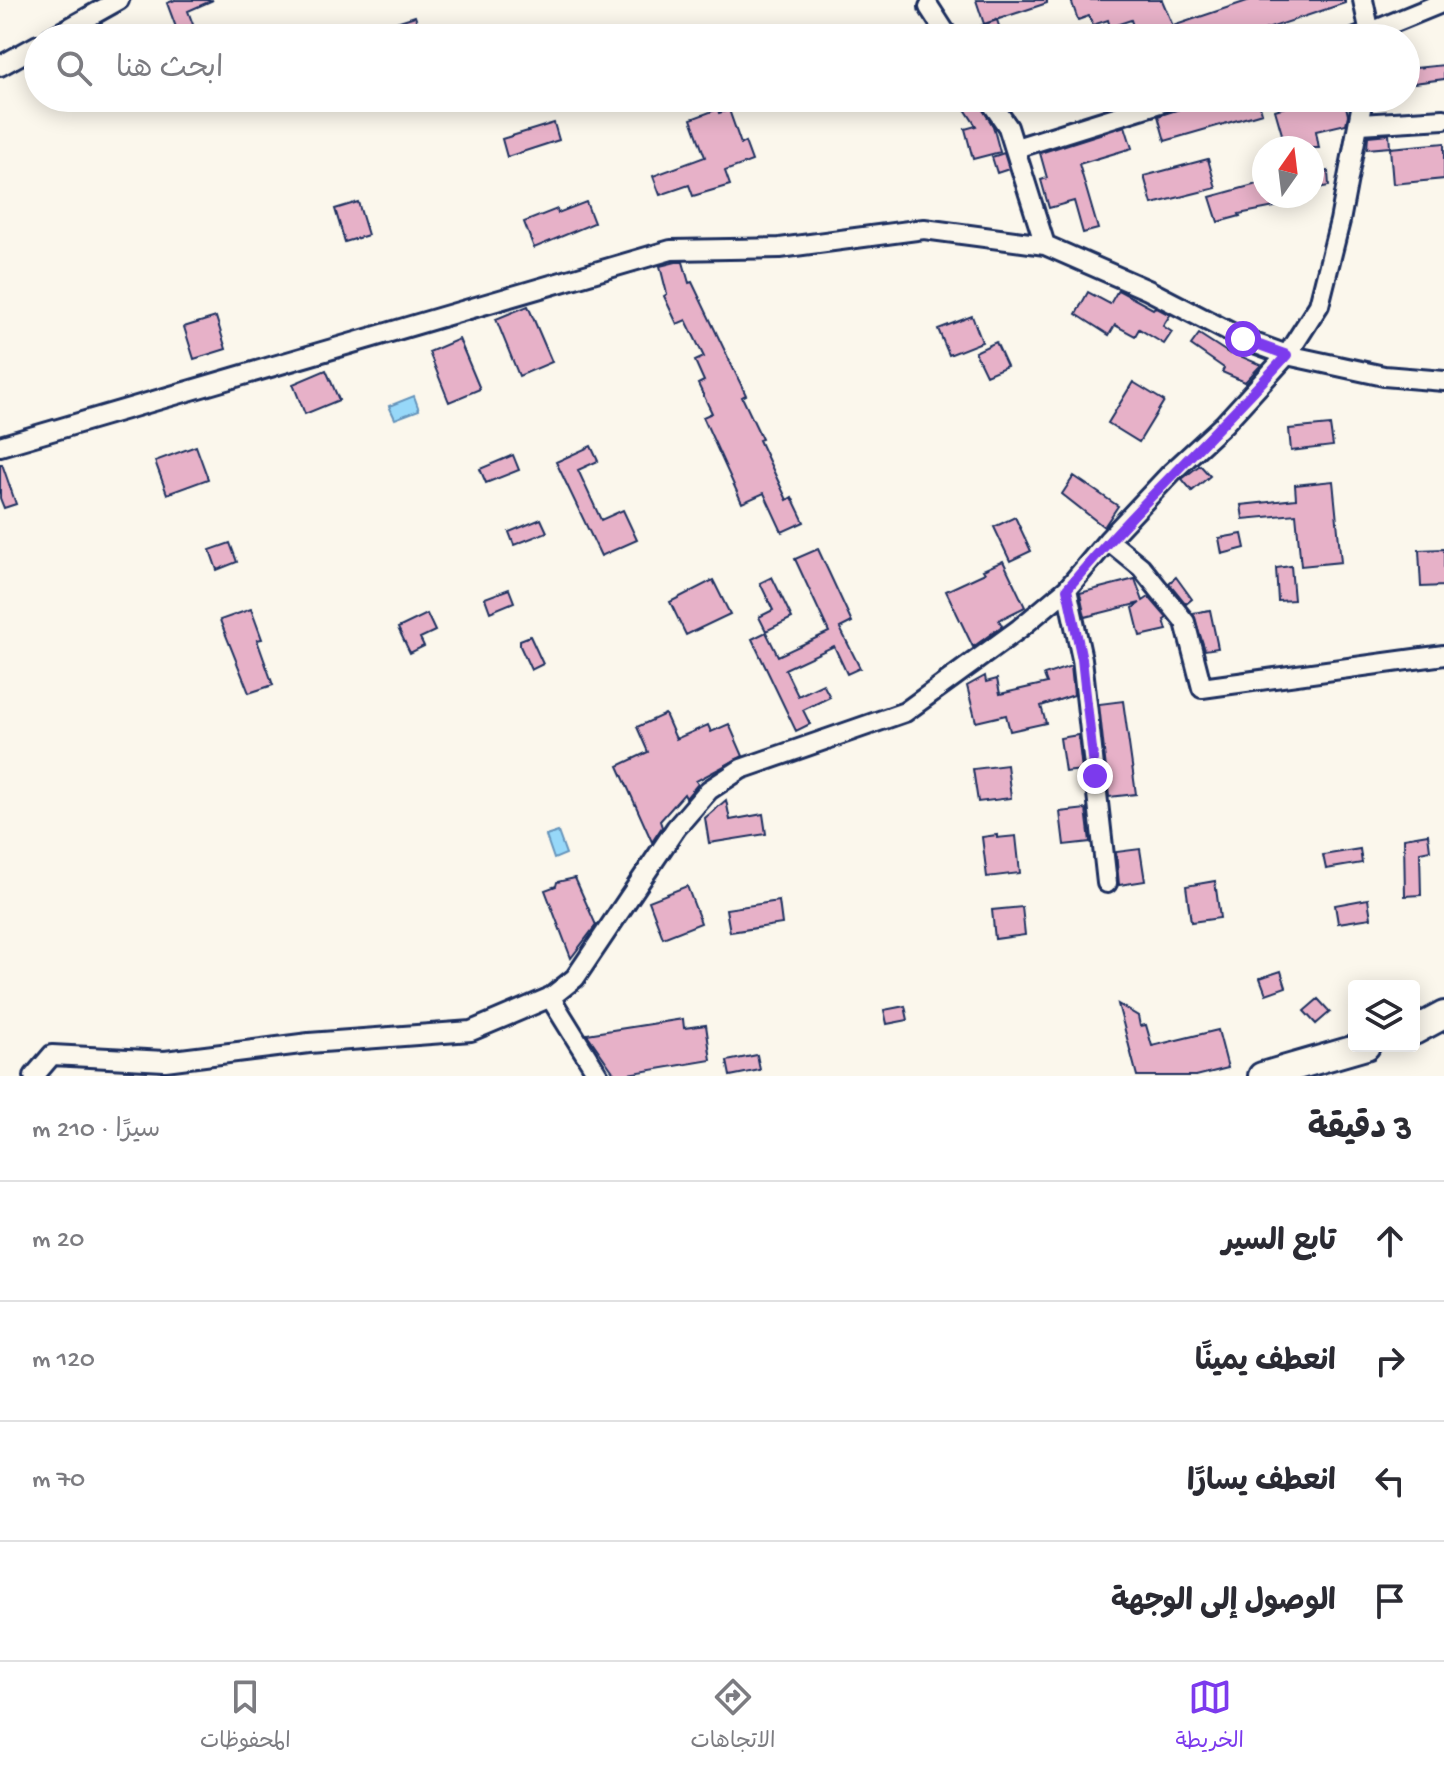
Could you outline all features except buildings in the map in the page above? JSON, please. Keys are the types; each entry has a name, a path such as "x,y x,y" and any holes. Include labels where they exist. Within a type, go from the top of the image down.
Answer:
{"main road":[{"path":"1420,1028 1444,1015"},
{"path":"1262,1076 1348,1051"}],"street":[{"path":"76,24 119,0"},
{"path":"1363,0 1365,24"},
{"path":"1394,24 1444,2"},
{"path":"929,7 940,24"},
{"path":"0,66 24,53"},
{"path":"998,112 1008,127 1016,148 1045,245"},
{"path":"1016,148 1131,112"},
{"path":"34,1076 52,1055 165,1061 309,1043 471,1031 550,997 575,978 676,828 709,790 741,769 905,712 1019,629 1067,589 1172,472 1224,424 1287,355 1319,305 1361,112"},
{"path":"1360,124 1444,119"},
{"path":"0,446 671,250 780,248 924,229 1045,245 1148,290 1243,339 1287,355 1384,376 1444,381"},
{"path":"1108,540 1141,567 1185,622 1202,688 1444,655"},
{"path":"1067,589 1082,659 1107,883"},
{"path":"550,997 599,1076"}],"water":[{"path":"414,396 419,410 395,419 389,406"},
{"path":"558,832 566,854 554,859 546,836"}],"route":[{"path":"1095,776 1082,659 1067,589 1108,540 1172,472 1224,424 1287,355 1243,339"}]}
